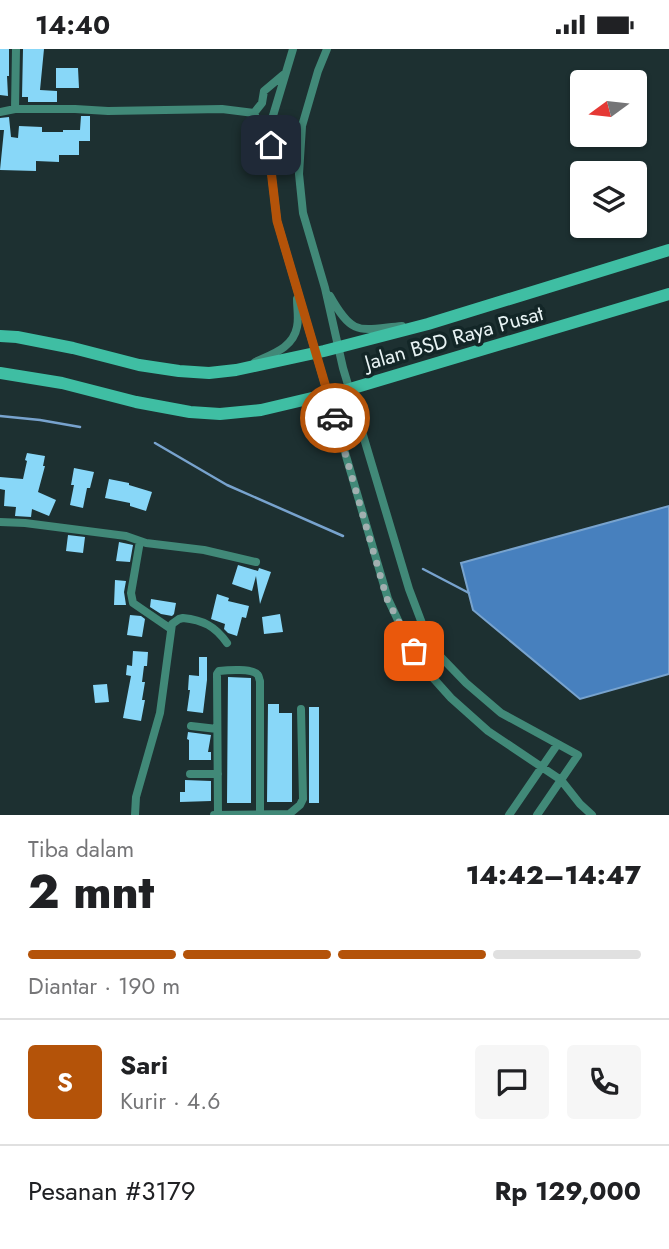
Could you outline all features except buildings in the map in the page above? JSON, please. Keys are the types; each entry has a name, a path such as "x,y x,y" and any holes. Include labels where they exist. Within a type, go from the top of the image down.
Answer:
{"main road":[{"name":"Jalan BSD Raya Pusat","path":"0,336 17,337 139,365 179,371 209,373 236,370 316,353 428,324 669,250"},
{"name":"Jalan BSD Raya Pusat","path":"0,373 62,383 136,402 190,412 220,414 261,410 349,389 669,294"}],"street":[{"path":"15,109 16,49"},
{"path":"293,49 272,119 271,170 277,221 387,599 425,669 451,698 488,731 561,780 592,815"},
{"path":"327,49 302,126 299,174 303,213 325,288 349,389 409,589 423,626 440,656 501,713 578,755 537,815"},
{"path":"254,113 262,103 264,91 285,74"},
{"path":"0,112 15,109 222,109 254,113"},
{"path":"254,113 260,126 259,139 271,170"},
{"path":"236,370 280,351 292,340 297,327 297,288"},
{"path":"325,288 340,315 350,325 363,330 428,324"},
{"path":"0,522 126,536 139,541 204,550 256,562"},
{"path":"139,541 131,593 133,603 171,629"},
{"path":"135,815 136,797 160,713 172,624 179,619 209,624 227,643"},
{"path":"260,814 260,681 253,671 219,671 217,674 216,815 288,814 300,805 303,799 301,709"},
{"path":"191,726 218,729"},
{"path":"509,815 557,744"},
{"path":"190,774 218,774"}],"water":[{"path":"669,506 669,674 580,699 473,610 461,563"}],"waterway":[{"path":"0,416 80,427"},
{"path":"155,443 227,485 343,536"},
{"path":"423,569 469,593"}],"way so far":[{"path":"335,418 387,599 414,651"}],"route":[{"path":"271,145 277,221 335,418"}]}
